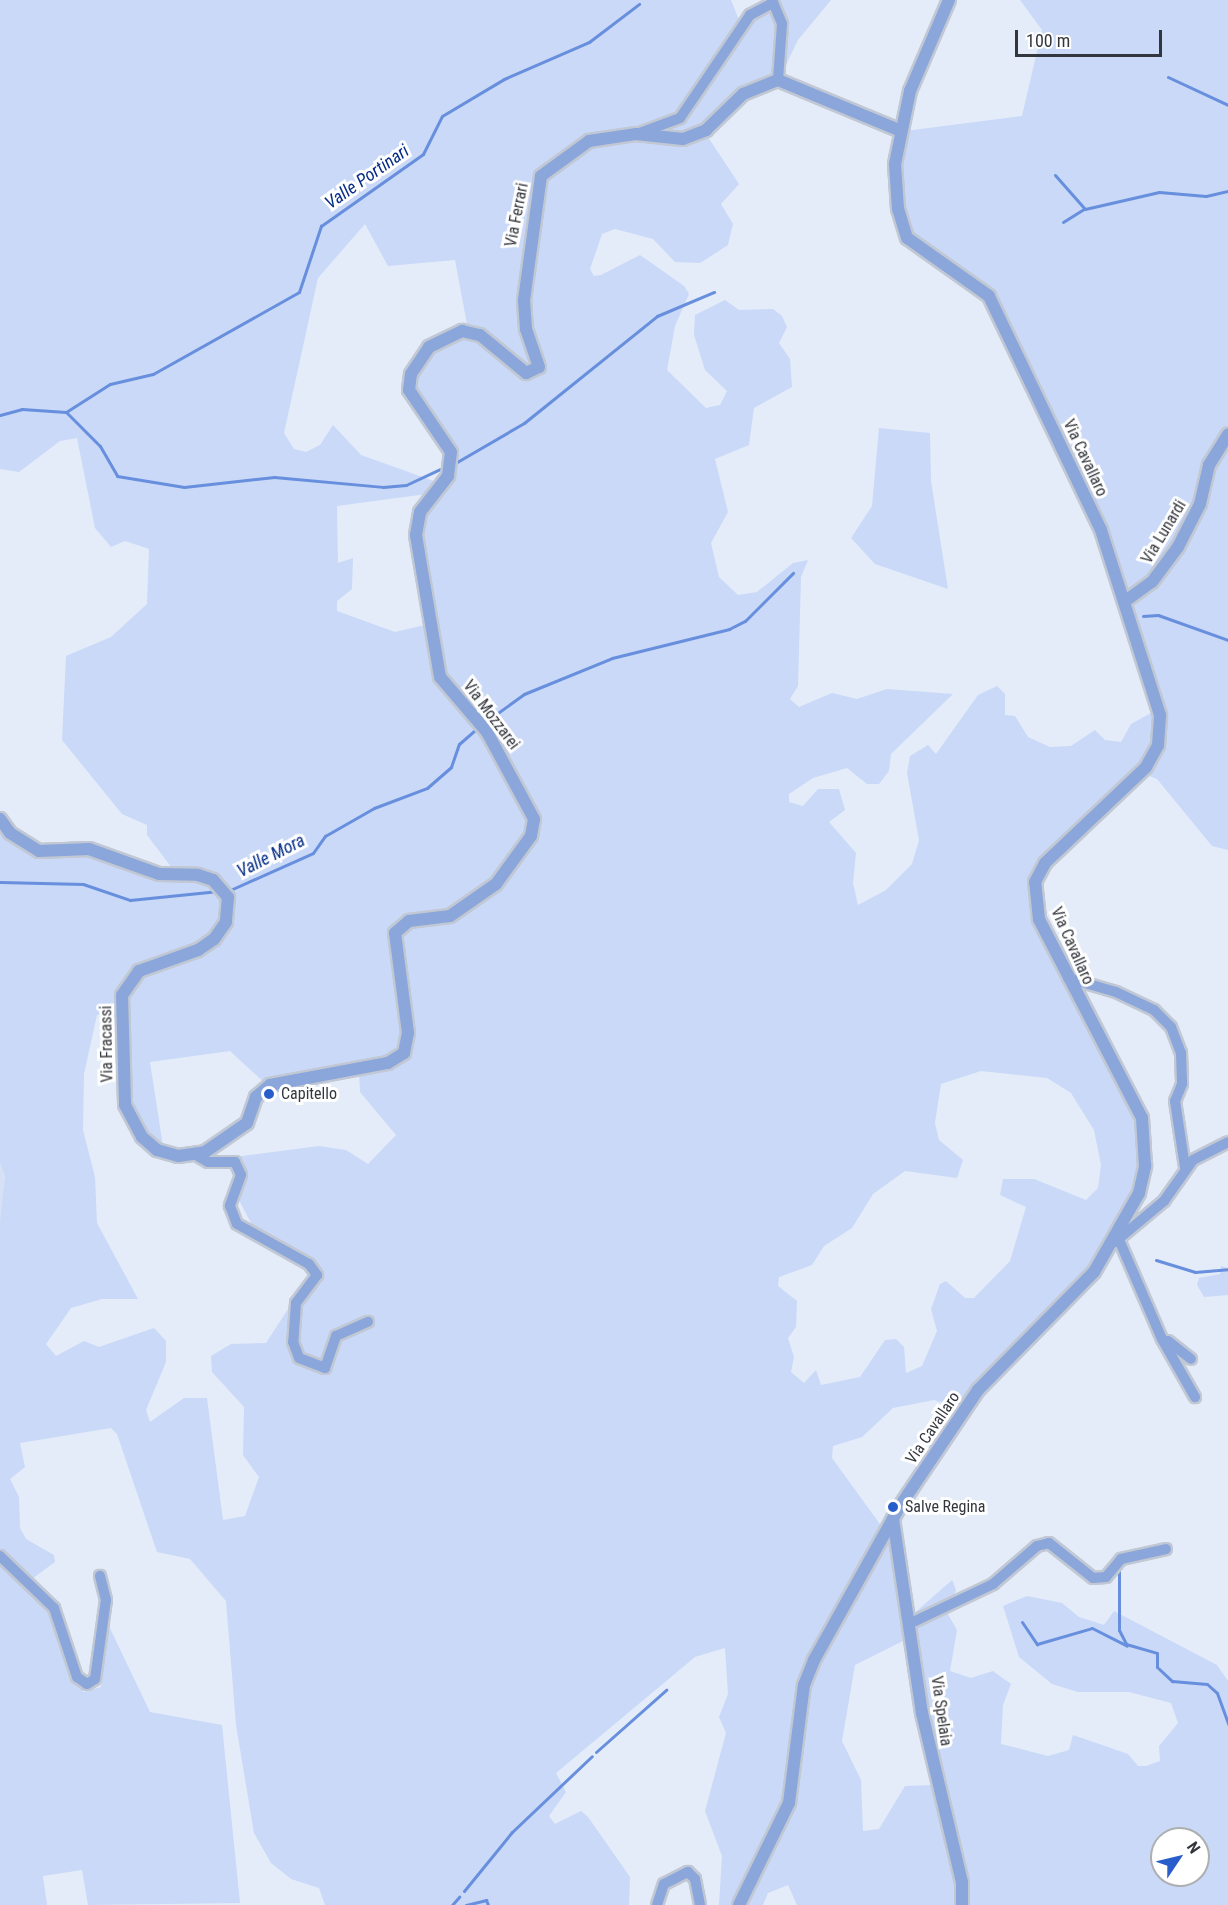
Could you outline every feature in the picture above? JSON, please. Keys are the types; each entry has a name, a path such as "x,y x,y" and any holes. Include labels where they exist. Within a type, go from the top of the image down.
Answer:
{"street":[{"name":"Via Cavallaro","path":"739,1905 789,1803 808,1672 893,1519 978,1390 1094,1272 1116,1242 1139,1193 1148,1140 1142,1118 1039,919 1038,872 1146,767 1158,745 1160,715 1101,531 989,296 907,238 898,209 895,164 910,91 950,0"},
{"path":"636,134 680,118 750,15 772,2 782,24 778,80 901,131"},
{"name":"Via Ferrari","path":"418,362 443,338 462,331 480,335 526,373 533,373 541,362 526,329 525,265 541,176 589,141 636,134 683,140 706,130 743,94 778,80"},
{"name":"Via Mozzarei","path":"194,1155 231,1139 247,1123 261,1089 388,1063 404,1053 408,1033 395,933 409,921 450,916 496,884 531,836 534,819 487,732 440,677 416,535 420,512 448,476 451,453 409,390 418,362"},
{"name":"Via Lunardi","path":"1125,602 1152,582 1178,548 1200,504 1209,465 1228,435"},
{"name":"Via Fracassi","path":"0,819 10,833 39,851 89,849 159,874 198,875 213,880 228,897 226,922 214,939 198,951 139,971 126,984 120,1009 125,1105 142,1137 157,1150 194,1155"},
{"path":"1068,978 1154,1010 1171,1027 1182,1053 1182,1084 1175,1101 1185,1167"},
{"path":"1195,1397 1158,1330 1116,1242 1164,1201 1185,1167 1228,1142"},
{"path":"194,1155 208,1162 235,1162 241,1175 230,1206 237,1224 309,1264 316,1275 296,1303 293,1342 299,1358 325,1368 336,1336 368,1322"},
{"path":"1158,1330 1191,1359"},
{"name":"Via Spelaia","path":"893,1519 911,1623 928,1746 962,1882 962,1905"},
{"path":"911,1623 993,1584 1037,1546 1049,1543 1093,1578 1106,1577 1121,1559 1166,1549"},
{"path":"0,1556 54,1608 77,1677 87,1684 95,1678 106,1600 100,1576"},
{"path":"657,1905 664,1884 688,1872 695,1879 700,1905"}],"shaded area":[{"path":"0,0 731,0 739,20 772,0 831,0 798,40 779,79 738,98 704,131 739,184 721,204 733,224 728,245 700,263 675,262 653,239 615,229 602,234 590,269 594,276 601,275 640,255 684,286 689,294 675,326 667,370 706,408 720,405 727,391 705,370 694,335 695,315 725,300 739,310 773,309 782,316 787,327 779,343 790,359 792,387 754,408 749,445 715,459 728,512 711,543 719,577 738,595 757,592 793,563 808,560 801,577 798,686 790,699 799,707 832,693 857,699 887,689 953,694 891,754 889,771 879,784 867,784 847,768 813,778 789,794 789,802 803,806 818,789 839,789 845,810 829,822 856,853 853,883 858,905 886,890 912,864 919,840 907,773 910,756 928,745 936,754 978,695 997,686 1005,694 1005,715 1015,716 1028,737 1050,747 1071,746 1095,730 1105,740 1121,742 1131,724 1162,707 1114,570 996,306 909,239 899,219 897,132 1022,116 1042,30 1020,0 1228,0 1228,850 1212,846 1157,779 1142,773 1094,825 1043,865 1036,879 1038,909 1138,1110 1143,1174 1129,1222 1090,1280 1002,1366 962,1420 949,1405 934,1400 893,1408 862,1437 833,1446 832,1458 885,1531 891,1523 911,1616 952,1580 956,1591 946,1611 957,1630 950,1671 971,1678 993,1671 1011,1684 1003,1705 1001,1744 1048,1756 1069,1750 1073,1735 1128,1754 1138,1766 1146,1766 1160,1761 1159,1746 1178,1723 1171,1703 1129,1692 1078,1692 1052,1684 1019,1657 1003,1606 1027,1596 1062,1603 1079,1617 1104,1625 1114,1611 1217,1665 1228,1681 1228,1905 797,1905 788,1885 768,1893 763,1905 719,1905 722,1856 705,1811 726,1733 719,1717 728,1694 725,1648 695,1657 556,1773 566,1792 549,1816 555,1824 581,1811 588,1817 630,1877 629,1905 325,1905 319,1888 291,1879 271,1863 254,1833 236,1725 226,1601 190,1559 157,1552 117,1434 111,1428 20,1443 25,1467 10,1479 19,1497 20,1528 26,1539 54,1555 55,1562 25,1584 50,1610 83,1692 101,1687 107,1622 150,1712 222,1725 240,1903 88,1905 82,1870 43,1876 47,1905 0,1905 0,1223 5,1176 0,1163 0,827 10,841 37,854 94,857 146,876 181,880 147,835 147,825 122,814 62,740 66,656 111,637 147,604 149,549 125,541 111,547 95,528 77,438 60,441 19,472 0,469","holes":["365,224 388,266 455,260 469,335 440,341 412,376 414,399 450,452 442,484 361,455 333,425 320,445 306,452 294,449 284,433 318,278","434,493 415,522 429,624 395,632 337,611 337,601 352,589 353,558 338,563 337,506","116,1012 128,1118 164,1153 150,1062 230,1051 267,1085 359,1072 360,1092 396,1135 368,1164 346,1150 319,1146 234,1157 243,1167 234,1191 258,1236 314,1269 266,1343 231,1344 211,1356 212,1372 244,1407 243,1455 259,1477 245,1516 223,1520 207,1398 184,1398 150,1422 146,1410 166,1362 166,1341 154,1328 99,1347 84,1341 56,1356 46,1344 71,1308 102,1299 138,1299 97,1223 95,1177 83,1130 84,1074 97,1015","981,1071 1047,1078 1071,1093 1094,1130 1101,1165 1098,1188 1086,1200 1034,1179 1003,1179 1000,1195 1026,1207 1010,1261 974,1298 965,1298 946,1281 940,1284 931,1309 937,1331 922,1366 906,1373 904,1347 896,1339 885,1340 860,1377 821,1385 816,1370 804,1383 791,1372 794,1357 788,1338 796,1327 797,1301 778,1286 779,1277 812,1265 824,1246 852,1228 873,1194 905,1171 957,1178 963,1160 939,1140 935,1123 941,1084","911,1637 933,1785 905,1786 879,1829 863,1831 861,1780 842,1741 855,1665"]},
{"path":"879,428 930,433 931,481 948,589 875,564 851,538 872,506"},
{"path":"0,1163 5,1175 2,1224 0,1223"},
{"path":"1221,1266 1228,1268 1228,1295 1204,1297 1197,1285 1199,1278 1220,1274"}],"waterway":[{"name":"Valle Portinari","path":"66,412 110,384 153,374 299,292 321,226 423,154 442,116 504,79 589,42 639,4"},
{"path":"1168,77 1228,105"},
{"path":"1055,175 1085,209 1159,192 1206,196 1228,191"},
{"path":"1063,222 1084,209"},
{"name":"Valle Portinari","path":"457,462 524,423 657,316 714,292"},
{"name":"Valle Portinari","path":"0,415 22,409 66,412 100,446 117,476 184,487 274,477 383,487 406,485 441,469"},
{"name":"Valle Mora","path":"488,720 524,694 612,658 729,629 745,621 793,573"},
{"path":"1143,616 1158,615 1228,640"},
{"name":"Valle Mora","path":"228,891 313,853 325,836 374,808 427,788 451,767 459,744 476,729"},
{"name":"Valle Mora","path":"0,882 83,884 130,900 219,891"},
{"path":"1156,1260 1195,1272 1228,1269"},
{"path":"1119,1568 1119,1630 1126,1644 1157,1653 1157,1667 1172,1681 1207,1684 1217,1693 1228,1724"},
{"path":"1022,1622 1037,1644 1092,1628 1127,1646"},
{"path":"596,1752 666,1690"},
{"path":"464,1891 512,1832 592,1756"},
{"path":"452,1905 459,1897"},
{"path":"466,1905 486,1900 488,1905"}],"place":[{"name":"Capitello","path":"269,1094"},
{"name":"Salve Regina","path":"893,1507"}]}
